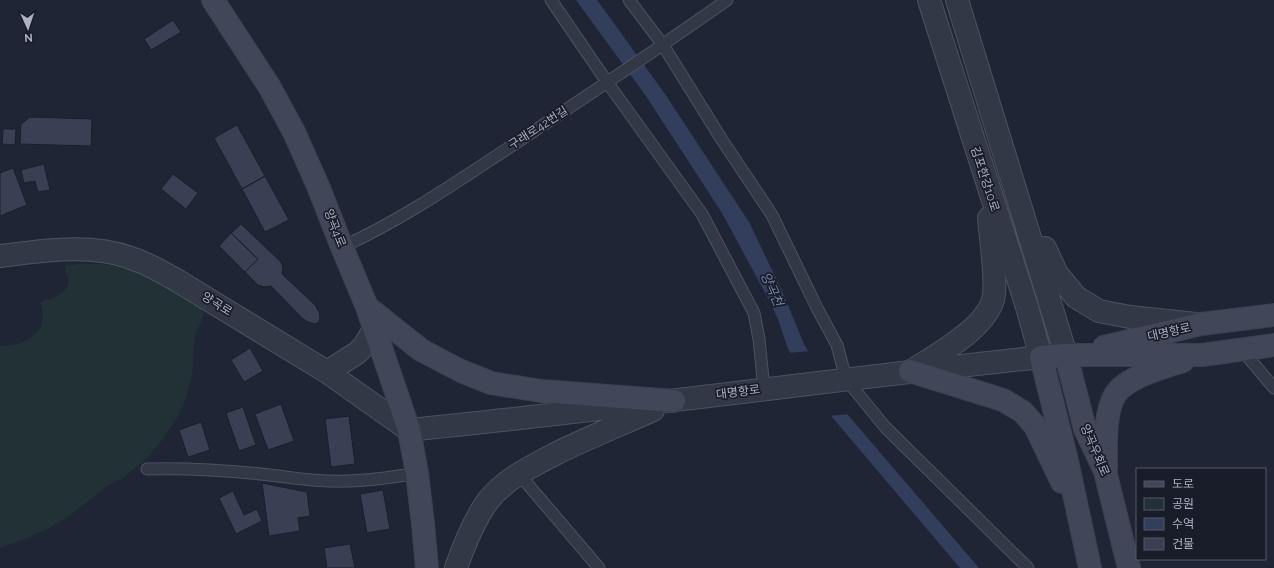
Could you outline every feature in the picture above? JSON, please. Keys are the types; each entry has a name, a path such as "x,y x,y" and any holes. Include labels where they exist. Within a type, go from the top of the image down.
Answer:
{"main road":[{"name":"양곡4로","path":"213,0 269,86 294,132 318,186 367,307 409,430 417,473 427,568"},
{"path":"367,307 422,350 461,371 491,383 541,391 674,401"},
{"name":"대명항로","path":"1066,356 1201,324 1274,315"},
{"name":"대명항로","path":"1041,358 1066,356 1202,355 1274,345"},
{"path":"1105,471 1106,432 1110,407 1116,394 1126,385 1145,374 1202,355"},
{"name":"양곡우회로","path":"1066,356 1085,429 1105,471 1129,568"},
{"path":"1041,358 1090,568"},
{"path":"910,371 1003,400 1023,412 1035,426 1078,516"}],"street":[{"name":"김포한강10로","path":"929,0 1041,358"},
{"name":"김포한강10로","path":"957,0 1066,356"},
{"path":"1008,165 1057,274 1076,297 1099,311 1130,317 1201,324"},
{"path":"910,371 949,346 976,326 986,314 994,296 994,277 986,179"},
{"name":"양곡로","path":"0,256 60,250 92,250 130,258 152,267 178,281 327,372 409,430"},
{"path":"327,372 357,354 364,346 374,329"},
{"name":"대명항로","path":"409,430 674,401 910,371 1041,358"},
{"path":"456,568 478,516 488,501 500,488 536,464 576,444 674,401"}],"lane":[{"path":"551,0 607,82 702,214 754,313 759,339 764,389"},
{"path":"629,0 663,45 722,140 772,215 817,308 837,345 841,380 885,427 1028,568"},
{"name":"구래로42번길","path":"342,247 371,234 401,217 663,45 727,0"},
{"path":"1242,350 1274,388"},
{"path":"147,469 179,468 214,470 330,481 377,479 417,473"},
{"path":"519,474 599,568"}],"green space":[{"path":"78,264 103,264 126,268 155,279 200,304 204,312 195,334 192,376 186,398 178,416 165,436 148,457 123,478 107,486 68,517 49,528 0,548 0,346 7,346 22,342 34,335 39,330 42,324 43,314 41,303 45,300 60,295 64,291 68,282 68,277 65,272 66,266"}],"water":[{"name":"양곡천","path":"576,0 597,0 665,94 749,222 782,291 804,344 848,415 979,568 960,568 832,417 818,398 788,349 778,319 769,300 722,213 646,96"}],"pier":[{"path":"811,351 836,395 850,414 829,416 816,399 788,353"}],"building":[{"path":"173,20 181,32 151,50 144,39"},
{"path":"30,117 92,119 91,146 20,144 21,124"},
{"path":"237,125 265,176 242,189 214,138"},
{"path":"3,129 16,129 15,145 2,144"},
{"path":"44,164 50,190 38,192 35,181 24,183 21,170"},
{"path":"13,168 27,205 0,216 0,173"},
{"path":"173,174 198,193 186,209 161,189"},
{"path":"265,176 289,220 265,232 242,189"},
{"path":"241,224 281,262 283,268 282,274 315,305 319,312 319,322 315,324 302,318 271,286 264,287 258,285 245,272 258,259 231,233"},
{"path":"231,233 258,259 245,272 219,246"},
{"path":"250,348 263,371 244,382 231,360"},
{"path":"281,404 294,441 268,450 255,414"},
{"path":"243,407 256,445 239,451 226,413"},
{"path":"349,416 355,464 331,467 325,419"},
{"path":"201,422 210,450 188,457 179,430"},
{"path":"262,483 307,492 310,516 298,518 300,531 269,536"},
{"path":"383,490 390,529 367,533 360,494"},
{"path":"233,491 244,515 257,509 262,521 236,534 219,498"},
{"path":"350,544 355,568 327,568 324,548"}]}
